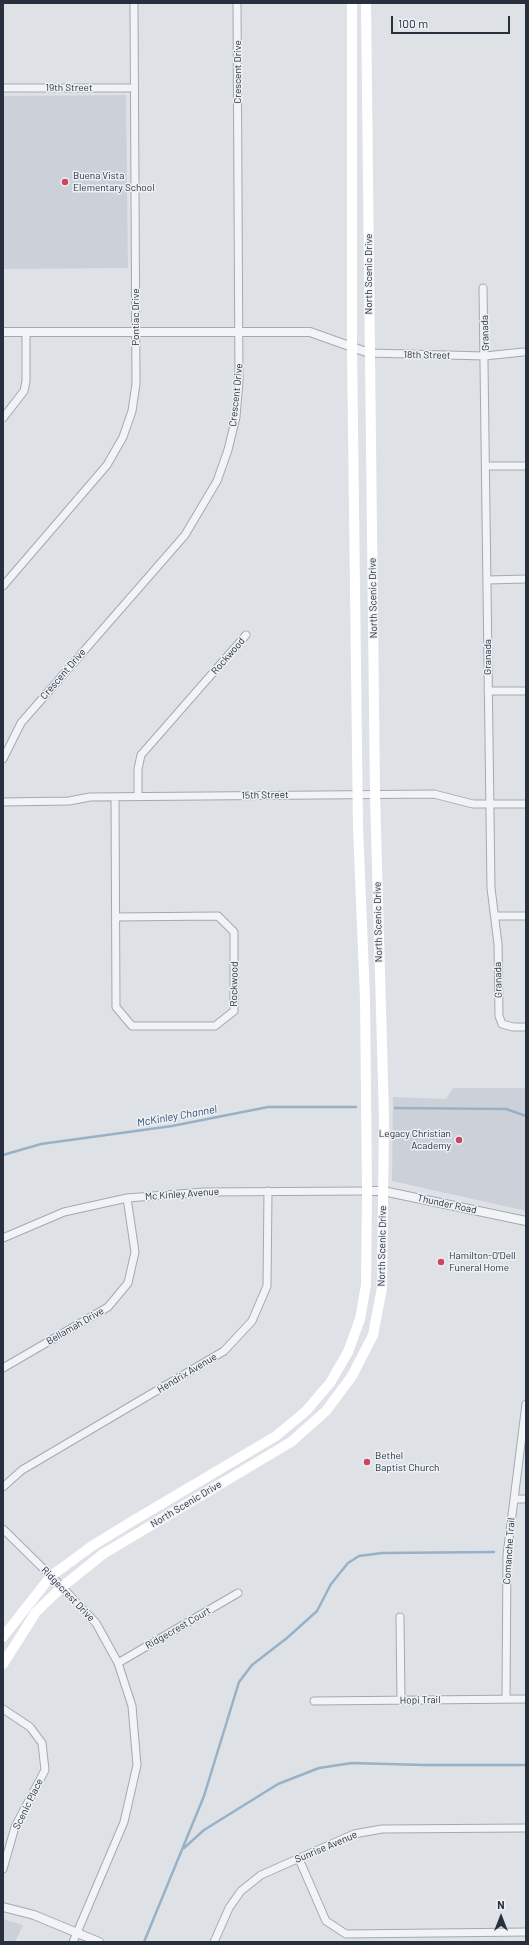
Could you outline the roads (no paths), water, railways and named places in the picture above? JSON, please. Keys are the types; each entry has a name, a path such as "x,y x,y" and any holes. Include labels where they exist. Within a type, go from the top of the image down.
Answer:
{"main road":[{"name":"North Scenic Drive","path":"3,1637 51,1576 92,1546 276,1436 306,1411 330,1383 348,1352 360,1319 366,1285 367,1191 365,998 358,794 352,348 352,3"},
{"name":"North Scenic Drive","path":"3,1664 36,1612 62,1587 103,1554 291,1442 326,1411 355,1369 373,1335 382,1288 384,1117 375,794 366,3"}],"street":[{"name":"Pontiac Drive","path":"3,586 107,465 123,437 132,412 136,384 134,3"},
{"name":"Crescent Drive","path":"3,759 12,737 21,723 185,535 217,481 228,450 236,417 239,382 237,3"},
{"name":"19th Street","path":"3,88 134,88"},
{"name":"Granada","path":"484,288 491,888 495,916 499,1016 502,1024 513,1027 526,1027"},
{"path":"3,332 310,332 369,353"},
{"path":"3,418 24,391 26,381 26,332"},
{"name":"18th Street","path":"369,353 485,356 523,352"},
{"path":"486,466 526,466"},
{"path":"488,580 526,579"},
{"name":"Rockwood","path":"138,796 138,769 141,755 246,635"},
{"path":"488,691 526,691"},
{"name":"15th Street","path":"3,802 51,802 90,797 115,796 434,794 473,804 526,804"},
{"name":"Rockwood","path":"115,796 116,1007 132,1026 215,1026 234,1011 234,932 218,916 116,917"},
{"path":"495,916 526,916"},
{"path":"365,998 380,998"},
{"name":"Hendrix Avenue","path":"3,1487 22,1470 224,1351 252,1322 267,1286 268,1191"},
{"name":"Thunder Road","path":"367,1191 382,1191 526,1221"},
{"name":"Mc Kinley Avenue","path":"3,1238 64,1212 127,1198 204,1192 367,1191"},
{"name":"Bellamah Drive","path":"3,1368 108,1307 128,1284 135,1252 127,1198"},
{"name":"Comanche Trail","path":"506,1699 507,1555 526,1404"},
{"path":"232,1462 240,1473"},
{"path":"514,1499 526,1499"},
{"name":"Ridgecrest Drive","path":"3,1529 96,1623 118,1663 132,1706 137,1765 124,1822 73,1942"},
{"name":"Ridgecrest Court","path":"118,1663 238,1593"},
{"path":"400,1617 402,1700"},
{"name":"Hopi Trail","path":"314,1701 526,1699"},
{"name":"Scenic Place","path":"3,1708 30,1727 42,1744 45,1770 15,1827 3,1869"},
{"name":"Sunrise Avenue","path":"214,1942 229,1908 240,1891 261,1875 354,1834 382,1829 526,1828"},
{"path":"299,1859 326,1921 346,1934 526,1932"},
{"path":"3,1906 34,1915 99,1942"}],"waterway":[{"name":"McKinley Channel","path":"3,1155 41,1144 172,1126 268,1107 356,1107"},
{"name":"McKinley Channel","path":"395,1108 506,1109 526,1116"},
{"path":"144,1942 204,1796 239,1682 252,1665 287,1638 317,1611 331,1584 348,1563 359,1556 382,1553 494,1552"},
{"path":"184,1848 204,1830 278,1784 319,1768 352,1763 526,1765"}],"place":[{"name":"Buena Vista Elementary School","path":"65,182"},
{"name":"Legacy Christian Academy","path":"459,1140"},
{"name":"Hamilton-O'Dell Funeral Home","path":"441,1262"},
{"name":"Bethel Baptist Church","path":"367,1462"}]}
